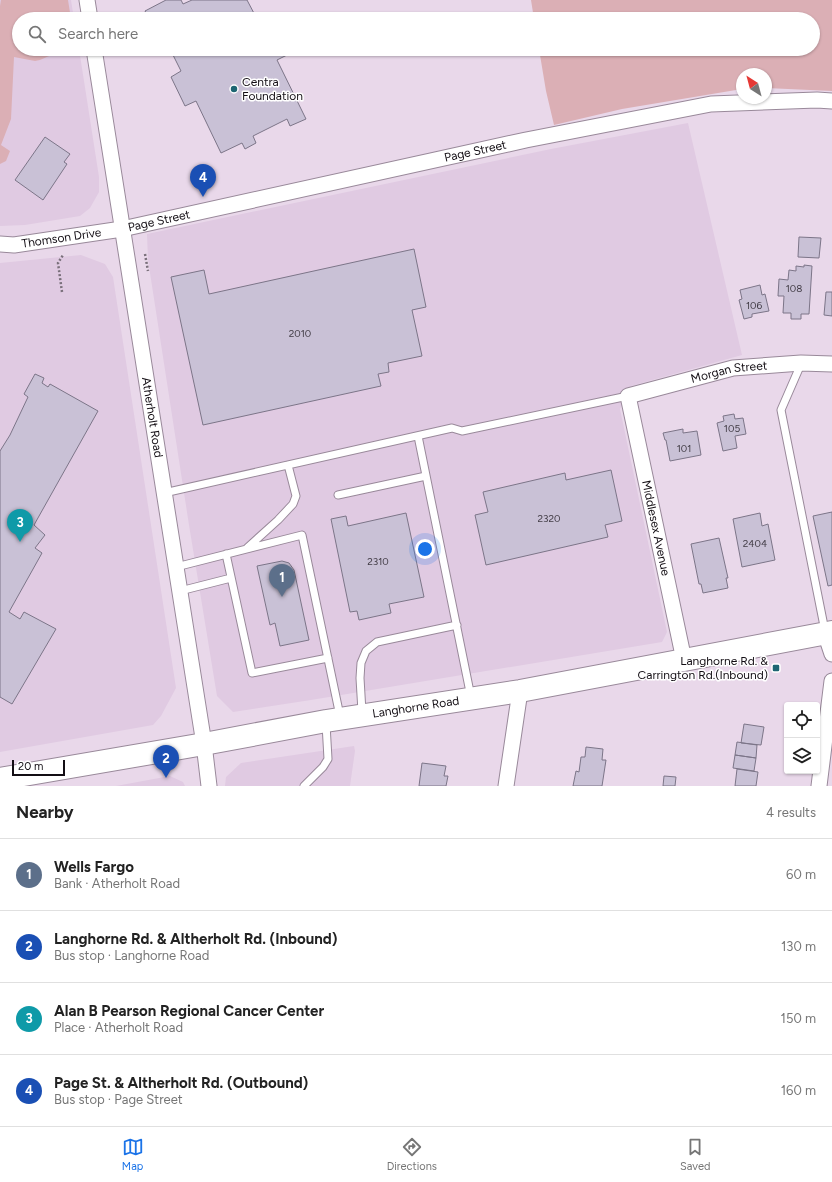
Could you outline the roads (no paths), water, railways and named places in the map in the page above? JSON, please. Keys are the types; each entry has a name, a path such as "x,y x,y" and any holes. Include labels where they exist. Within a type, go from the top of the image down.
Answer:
{"main road":[{"name":"Langhorne Road","path":"10,781 333,720 520,691 828,632"}],"street":[{"path":"87,0 89,12"},
{"name":"Atherholt Road","path":"95,56 204,744 209,786"},
{"name":"Page Street","path":"122,230 473,152 711,104 818,100 832,101"},
{"name":"Thomson Drive","path":"0,244 14,245 122,230"},
{"name":"Morgan Street","path":"628,396 733,368 801,362 832,364"},
{"name":"Middlesex Avenue","path":"628,396 684,660"},
{"path":"828,632 832,654"},
{"path":"818,786 832,681"},
{"path":"506,786 520,691"}],"lane":[{"path":"801,362 781,410 828,632"},
{"path":"164,493 452,428 462,431 628,396"},
{"path":"418,436 472,699"},
{"path":"246,549 293,504 296,496 288,465"},
{"path":"338,495 426,476"},
{"path":"176,567 302,534 328,658 333,720 328,759 323,767 304,786"},
{"path":"226,554 252,674 328,658"},
{"path":"180,591 231,578"},
{"path":"362,715 360,670 366,651 377,642 456,625"}],"place":[{"name":"Centra Foundation","path":"234,89"},
{"name":"Page St. & Altherholt Rd. (Outbound)","path":"203,197"},
{"name":"Alan B Pearson Regional Cancer Center","path":"20,542"},
{"name":"Wells Fargo","path":"282,597"},
{"name":"Langhorne Rd. & Carrington Rd.(Inbound)","path":"776,668"},
{"name":"Langhorne Rd. & Altherholt Rd. (Inbound)","path":"166,778"}]}
